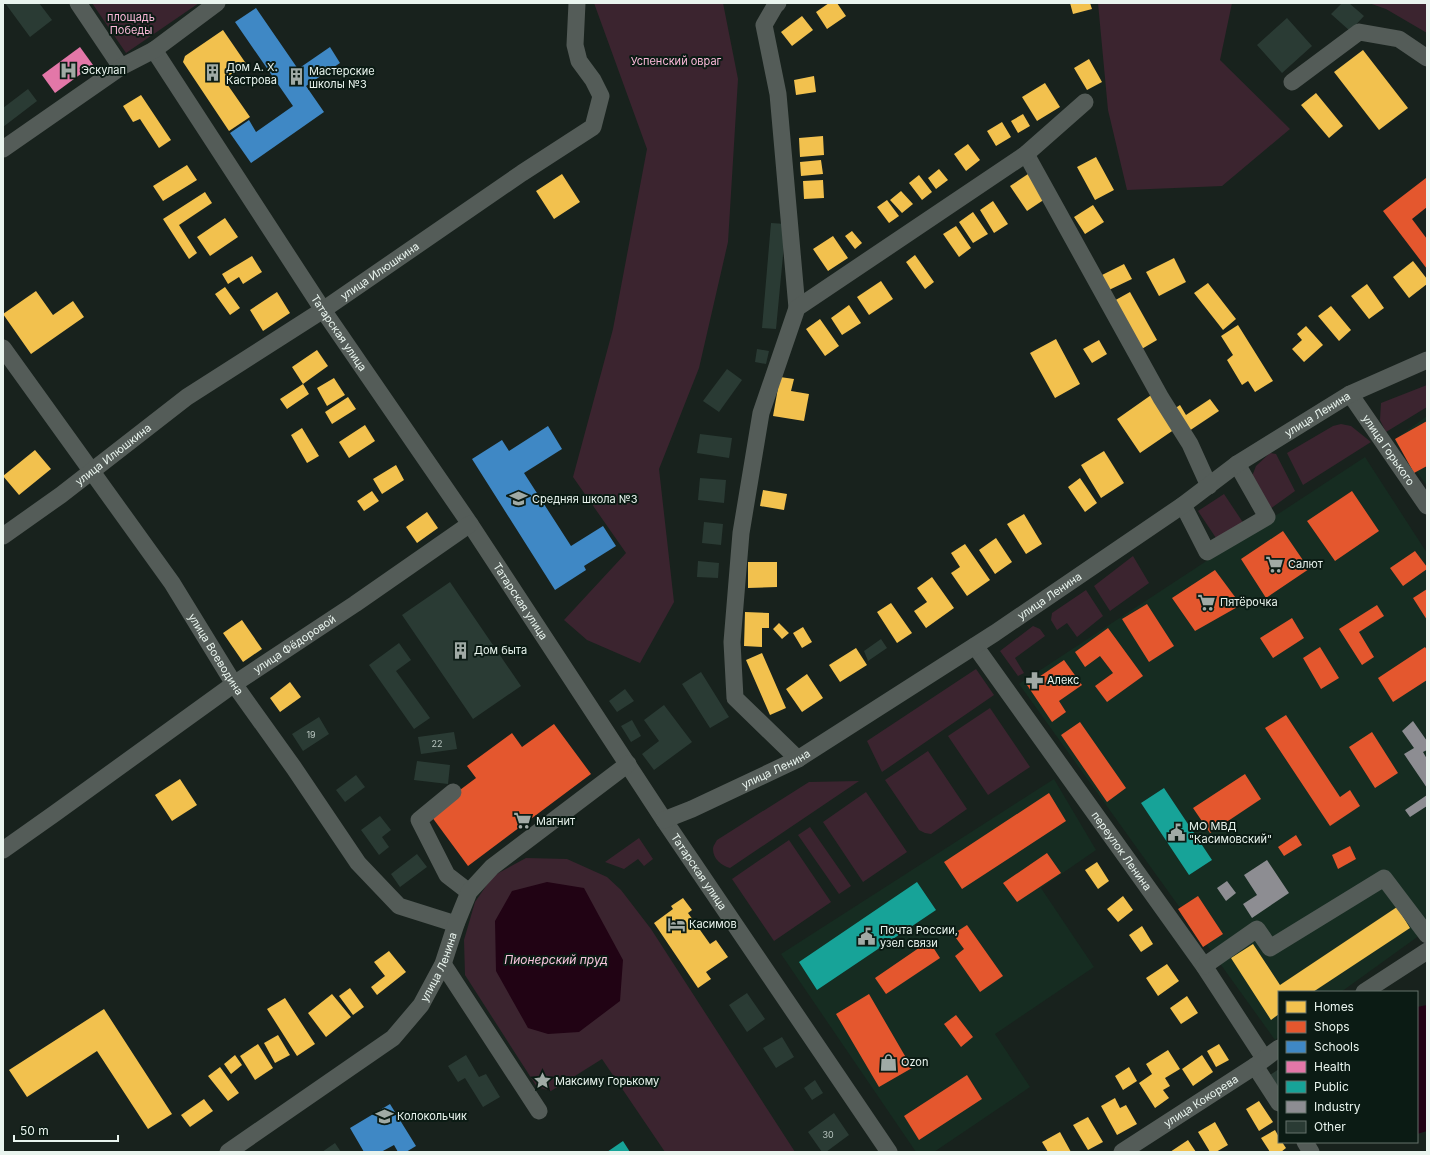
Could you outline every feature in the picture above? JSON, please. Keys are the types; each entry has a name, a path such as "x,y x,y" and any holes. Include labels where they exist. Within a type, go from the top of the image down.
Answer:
{"street":[{"path":"78,3 121,67"},
{"path":"3,149 121,67 154,50 217,3"},
{"name":"улица Илюшкина","path":"3,536 61,495 187,397 323,310 593,127 601,96 593,80 579,61 576,50 576,3"},
{"path":"778,3 764,25 778,94 797,308 761,413 741,533 732,642 735,698 798,759"},
{"path":"1292,82 1359,32 1399,39 1427,58"},
{"name":"Татарская улица","path":"154,50 323,310 470,524 664,820 889,1152"},
{"path":"797,308 1026,154 1085,102"},
{"path":"1026,154 1161,398 1190,444 1209,486"},
{"name":"улица Воеводина","path":"3,348 172,583 234,684 294,768 358,863 399,906 456,924"},
{"name":"улица Ленина","path":"664,820 692,809 798,759 975,646 1183,505 1237,464 1350,394 1427,360"},
{"name":"улица Горького","path":"1350,394 1427,506"},
{"path":"1183,505 1207,552 1267,517 1237,464"},
{"name":"улица Фёдоровой","path":"3,850 234,684 355,604 470,524"},
{"name":"переулок Ленина","path":"975,646 1204,966 1259,1062 1278,1101"},
{"name":"улица Ленина","path":"228,1152 393,1038 421,1005 443,964 456,924 470,892 492,867 628,764"},
{"path":"453,792 419,820 447,874 470,892"},
{"path":"1204,966 1257,929 1270,948 1384,878 1427,935"},
{"path":"1366,991 1427,950"},
{"path":"443,964 539,1111"},
{"name":"улица Кокорева","path":"1122,1152 1278,1049"},
{"path":"1306,1143 1311,1152"}],"shaded area":[{"path":"1427,416 1427,486 1394,440"},
{"path":"1365,457 1427,553 1427,930 1342,991 1278,991 1278,1038 1275,1040 1019,684"},
{"path":"1054,779 1096,850 1041,888 1094,967 995,1034 1030,1087 934,1152 916,1152 781,954"}],"green space":[{"name":"площадь Победы","path":"92,3 199,3 126,53"},
{"name":"Успенский овраг","path":"594,3 723,3 738,79 728,242 699,368 659,469 674,602 640,663 587,640 564,620 626,553 573,477 613,329 647,149"},
{"path":"1098,3 1232,3 1220,60 1290,129 1222,186 1127,190 1108,110"},
{"path":"1369,3 1427,3 1427,33 1386,9"},
{"path":"1427,385 1427,407 1386,432 1380,420 1381,403"},
{"path":"1341,424 1351,426 1371,442 1303,485 1287,453 1333,426"},
{"path":"1270,453 1276,454 1295,491 1270,509 1251,479 1256,466"},
{"path":"1224,494 1244,524 1216,538 1198,511"},
{"path":"1133,556 1149,583 1110,611 1094,586"},
{"path":"1086,590 1103,616 1077,637 1067,623 1057,630 1051,620 1052,613"},
{"path":"1033,626 1040,629 1045,636 1015,658 1024,673 1018,676 1000,651"},
{"path":"976,669 994,695 882,772 867,741"},
{"path":"990,708 1030,767 988,795 948,736"},
{"path":"928,751 967,809 931,834 919,830 885,780"},
{"path":"859,781 730,868 724,866 716,859 713,853 713,848 717,840 809,782"},
{"path":"866,792 907,852 863,882 823,822"},
{"path":"810,827 851,886 839,894 798,835"},
{"path":"639,838 653,859 644,866 638,859 624,869 605,862"},
{"path":"789,840 831,902 774,941 732,879"},
{"path":"526,858 567,859 607,877 621,890 651,929 795,1152 665,1152 602,1059 551,1091 537,1087 465,975 464,940 475,902 493,876"}],"water":[{"name":"Пионерский пруд","path":"547,882 584,888 623,960 620,1001 579,1032 548,1034 528,1028 496,971 495,921 512,891"},
{"path":"1427,1005 1427,1131 1418,1134 1418,1007"}],"building: Homes":[{"path":"829,3 837,3 846,16 827,29 816,12"},
{"path":"1070,3 1090,3 1092,9 1073,14"},
{"path":"802,16 813,30 792,46 781,32"},
{"name":"Дом А. Х. Кастрова","path":"223,30 247,65 225,81 250,117 229,131 183,62 185,56"},
{"path":"1363,50 1408,108 1379,130 1334,72"},
{"path":"1089,59 1102,82 1087,90 1074,68"},
{"path":"814,76 816,92 796,95 794,80"},
{"path":"1045,83 1060,107 1037,121 1022,97"},
{"path":"1316,93 1343,126 1329,138 1301,105"},
{"path":"141,95 171,140 159,148 140,119 133,122 123,106"},
{"path":"1023,114 1030,126 1018,133 1011,121"},
{"path":"1002,122 1011,137 996,146 987,131"},
{"path":"823,136 824,155 800,157 799,138"},
{"path":"968,144 980,160 966,171 954,154"},
{"path":"1096,157 1114,190 1095,200 1077,167"},
{"path":"821,160 823,174 801,176 800,162"},
{"path":"187,165 197,180 163,201 153,186"},
{"path":"939,169 948,180 936,189 928,178"},
{"path":"562,174 580,202 554,219 536,191"},
{"path":"1028,174 1045,199 1027,211 1010,186"},
{"path":"919,175 932,192 922,200 909,183"},
{"path":"823,180 824,198 804,199 803,181"},
{"path":"901,191 913,204 902,213 890,200"},
{"path":"205,192 212,203 179,225 197,253 189,259 163,219"},
{"path":"887,200 899,216 889,223 877,207"},
{"path":"993,201 1008,224 994,233 980,210"},
{"path":"1093,205 1104,222 1085,234 1074,217"},
{"path":"973,212 988,234 973,243 959,222"},
{"path":"225,218 238,237 210,256 197,237"},
{"path":"956,226 971,248 959,257 943,234"},
{"path":"852,231 862,243 855,249 845,236"},
{"path":"833,236 848,258 828,271 813,249"},
{"path":"915,255 934,282 925,289 906,262"},
{"path":"252,256 262,272 243,284 239,277 228,284 222,274"},
{"path":"1174,258 1186,282 1159,296 1146,272"},
{"path":"1413,261 1427,279 1427,284 1409,298 1393,277"},
{"path":"1124,264 1132,279 1109,290 1102,275"},
{"path":"881,281 893,299 869,315 857,297"},
{"path":"1208,283 1236,319 1223,330 1194,293"},
{"path":"1367,284 1384,308 1369,319 1351,296"},
{"path":"225,287 240,308 230,315 215,294"},
{"path":"36,291 53,315 73,301 84,317 31,354 3,314"},
{"path":"277,292 290,313 263,331 250,310"},
{"path":"1130,292 1157,340 1140,350 1112,302"},
{"path":"849,305 861,323 842,335 831,318"},
{"path":"1331,306 1351,330 1339,341 1318,316"},
{"path":"820,319 839,346 825,356 806,329"},
{"path":"1238,325 1273,381 1255,392 1248,381 1242,385 1227,360 1233,355 1221,336"},
{"path":"1306,326 1323,345 1304,362 1292,349 1302,340 1297,334"},
{"path":"1056,339 1080,384 1055,398 1030,353"},
{"path":"1099,340 1107,354 1092,363 1083,349"},
{"path":"317,350 328,366 303,384 292,367"},
{"path":"780,377 794,379 791,391 809,394 804,421 773,416"},
{"path":"334,378 345,395 327,406 317,388"},
{"path":"303,384 309,394 287,409 280,399"},
{"path":"1154,393 1178,427 1140,453 1117,419"},
{"path":"348,397 356,409 332,424 325,412"},
{"path":"1210,399 1219,411 1186,433 1171,411 1180,405 1186,415"},
{"path":"365,425 375,441 349,458 339,442"},
{"path":"302,428 319,456 307,463 291,435"},
{"path":"35,450 51,469 19,495 3,476"},
{"path":"1104,451 1124,483 1101,498 1081,465"},
{"path":"396,465 404,480 382,494 373,479"},
{"path":"1080,478 1097,503 1085,512 1068,487"},
{"path":"763,490 787,494 784,510 760,506"},
{"path":"372,491 379,501 364,511 357,501"},
{"path":"427,512 438,528 417,543 406,527"},
{"path":"1024,514 1042,544 1026,554 1007,524"},
{"path":"996,538 1012,562 995,574 979,550"},
{"path":"965,544 990,580 967,596 951,573 960,567 951,553"},
{"path":"748,562 777,562 777,587 748,588"},
{"path":"932,577 954,608 926,628 914,611 927,602 917,588"},
{"path":"891,603 912,633 897,643 877,612"},
{"path":"745,612 769,613 769,628 762,628 762,647 744,646"},
{"path":"242,620 262,649 243,662 223,633"},
{"path":"779,623 789,633 782,639 773,629"},
{"path":"803,627 812,642 802,648 793,633"},
{"path":"856,648 867,665 840,682 829,665"},
{"path":"762,653 786,708 770,715 746,660"},
{"path":"807,674 823,698 802,712 786,689"},
{"path":"290,682 301,697 280,712 270,698"},
{"path":"180,779 197,805 172,821 155,795"},
{"path":"1097,862 1109,881 1098,889 1085,870"},
{"path":"1123,896 1133,910 1118,922 1107,909"},
{"name":"Касимов","path":"683,898 692,910 688,913 710,944 716,940 728,957 706,972 711,979 698,988 654,923 673,909 671,906"},
{"path":"1397,907 1410,928 1315,991 1278,991 1278,1015 1271,1020 1231,958 1253,944 1280,985"},
{"path":"1142,926 1153,944 1141,952 1129,935"},
{"path":"389,951 406,972 377,995 371,987 385,976 374,962"},
{"path":"1167,964 1179,981 1158,996 1146,978"},
{"path":"350,988 364,1007 353,1015 339,996"},
{"path":"332,994 351,1017 326,1037 308,1013"},
{"path":"1187,996 1198,1013 1181,1024 1170,1008"},
{"path":"285,998 315,1044 297,1056 267,1009"},
{"path":"104,1009 172,1114 148,1129 97,1051 27,1097 9,1070"},
{"path":"278,1035 290,1055 275,1063 264,1043"},
{"path":"258,1044 273,1068 255,1080 240,1056"},
{"path":"1219,1044 1229,1060 1216,1067 1207,1051"},
{"path":"1168,1050 1180,1069 1165,1078 1170,1086 1163,1090 1169,1098 1155,1108 1139,1083 1152,1074 1146,1064"},
{"path":"235,1055 242,1065 231,1074 224,1064"},
{"path":"1202,1055 1213,1072 1193,1086 1182,1069"},
{"path":"220,1067 239,1093 228,1101 208,1076"},
{"path":"1129,1067 1137,1081 1123,1090 1115,1076"},
{"path":"1115,1098 1120,1108 1126,1105 1137,1124 1117,1135 1101,1106"},
{"path":"204,1099 213,1111 190,1127 181,1115"},
{"path":"1259,1101 1273,1122 1259,1131 1246,1109"},
{"path":"1088,1117 1103,1142 1088,1150 1073,1125"},
{"path":"1215,1122 1228,1145 1216,1152 1210,1152 1198,1132"},
{"path":"1275,1130 1278,1135 1278,1143 1283,1143 1286,1148 1281,1152 1270,1152 1261,1138"},
{"path":"1060,1132 1071,1152 1048,1152 1042,1142"},
{"path":"1188,1140 1196,1152 1170,1152"}],"building: Shops":[{"path":"1426,178 1427,207 1412,219 1427,239 1427,269 1383,211"},
{"path":"1427,421 1427,466 1414,473 1395,439"},
{"path":"1352,491 1379,531 1335,561 1307,521"},
{"name":"Салют","path":"1283,531 1309,569 1266,598 1241,559"},
{"path":"1415,551 1427,569 1403,586 1390,568"},
{"name":"Пятёрочка","path":"1215,570 1241,605 1195,631 1172,598"},
{"path":"1427,589 1427,620 1413,598"},
{"path":"1147,604 1174,646 1149,662 1122,619"},
{"path":"1377,605 1384,616 1359,632 1374,657 1362,665 1339,629"},
{"path":"1292,618 1304,638 1273,658 1260,638"},
{"path":"1108,628 1143,676 1107,702 1095,686 1113,673 1100,656 1085,667 1075,652"},
{"path":"1320,647 1339,678 1321,689 1303,658"},
{"path":"1425,647 1427,650 1427,680 1393,702 1378,678"},
{"path":"1064,660 1082,685 1059,701 1066,712 1052,722 1027,685"},
{"path":"1286,715 1340,797 1350,790 1360,806 1330,826 1265,728"},
{"path":"1080,722 1126,788 1107,802 1061,735"},
{"path":"554,724 591,774 468,866 429,813 476,778 467,766 512,733 522,747"},
{"path":"1372,732 1398,773 1375,788 1349,747"},
{"path":"1245,774 1261,799 1210,833 1193,808"},
{"path":"1049,793 1066,821 962,889 944,862"},
{"path":"1296,835 1302,845 1284,856 1278,847"},
{"path":"1350,846 1356,859 1338,869 1332,855"},
{"path":"1047,853 1061,873 1017,902 1003,883"},
{"path":"1198,896 1223,934 1203,947 1178,909"},
{"path":"967,925 1003,976 980,992 955,956 964,949 953,934"},
{"path":"929,941 940,958 886,994 875,978"},
{"path":"869,994 912,1068 879,1087 836,1014"},
{"path":"956,1015 973,1037 961,1047 944,1024"},
{"path":"967,1075 982,1099 919,1140 904,1116"}],"building: Schools":[{"name":"Мастерские школы №3","path":"256,8 298,69 330,47 340,63 306,86 324,112 251,163 230,133 249,120 256,132 293,106 235,22"},
{"name":"Средняя школа №3","path":"548,426 562,449 524,473 571,546 603,526 616,546 584,566 586,570 555,590 472,459 502,440 509,451"},
{"name":"Колокольчик","path":"390,1104 416,1146 406,1152 398,1152 394,1145 381,1152 364,1152 350,1128"}],"building: Health":[{"name":"Эскулап","path":"80,47 93,65 55,93 42,75"}],"building: Public":[{"name":"МО МВД \"Касимовский\"","path":"1164,788 1212,860 1189,875 1141,803"},
{"name":"Почта России, узел связи","path":"917,882 936,910 817,990 799,962"},
{"path":"623,1141 630,1152 607,1152"}],"building: Industry":[{"path":"1413,721 1427,741 1427,750 1423,752 1427,759 1427,788 1404,754 1414,748 1402,731"},
{"path":"1427,795 1427,806 1410,817 1405,810"},
{"path":"1267,860 1289,893 1252,918 1243,904 1257,895 1244,875"},
{"path":"1227,881 1236,893 1226,901 1217,888"}],"building: Other":[{"path":"5,3 39,3 52,20 30,37"},
{"path":"1342,3 1349,3 1364,16 1350,31 1331,14"},
{"path":"1287,18 1312,46 1282,73 1257,45"},
{"path":"28,89 37,101 3,127 3,108"},
{"path":"771,223 786,224 776,329 762,328"},
{"path":"757,349 769,351 766,364 755,362"},
{"path":"727,369 742,380 719,412 703,401"},
{"path":"700,434 732,438 729,458 697,453"},
{"path":"700,478 726,480 724,503 698,500"},
{"path":"704,522 723,524 721,545 702,543"},
{"path":"698,561 719,563 718,578 697,577"},
{"name":"Дом быта","path":"450,582 521,686 473,719 402,615"},
{"path":"881,639 887,648 868,661 864,651"},
{"path":"399,643 411,660 396,671 430,718 414,729 369,665"},
{"path":"701,672 729,717 710,728 682,684"},
{"path":"625,689 634,701 617,712 609,701"},
{"path":"664,705 692,742 654,770 642,754 659,741 644,720"},
{"path":"319,717 329,734 303,751 292,734"},
{"path":"632,720 641,736 631,742 621,726"},
{"path":"454,732 457,749 421,754 418,737"},
{"path":"417,761 450,765 448,784 414,780"},
{"path":"356,775 365,787 345,802 336,790"},
{"path":"380,816 391,830 382,837 389,847 379,855 361,830"},
{"path":"417,854 427,867 400,887 391,874"},
{"path":"747,993 765,1019 747,1032 729,1005"},
{"path":"782,1037 794,1057 776,1068 763,1048"},
{"path":"466,1055 479,1077 486,1074 500,1097 483,1107 465,1078 458,1082 448,1066"},
{"path":"1278,1070 1278,1087 1270,1075"},
{"path":"815,1080 823,1093 812,1100 804,1088"},
{"path":"834,1113 849,1135 826,1152 822,1152 808,1132"},
{"path":"335,1143 341,1152 322,1152"}],"place":[{"name":"Эскулап","path":"68,70"},
{"name":"Дом А. Х. Кастрова","path":"213,73"},
{"name":"Мастерские школы №3","path":"296,77"},
{"name":"Средняя школа №3","path":"519,499"},
{"name":"Салют","path":"1275,564"},
{"name":"Пятёрочка","path":"1207,602"},
{"name":"Дом быта","path":"461,650"},
{"name":"Алекс","path":"1034,680"},
{"name":"Магнит","path":"523,821"},
{"name":"МО МВД \"Касимовский\"","path":"1176,832"},
{"name":"Касимов","path":"676,924"},
{"name":"Почта России, узел связи","path":"867,936"},
{"name":"Ozon","path":"888,1062"},
{"name":"Максиму Горькому","path":"542,1081"},
{"name":"Колокольчик","path":"384,1116"}]}
